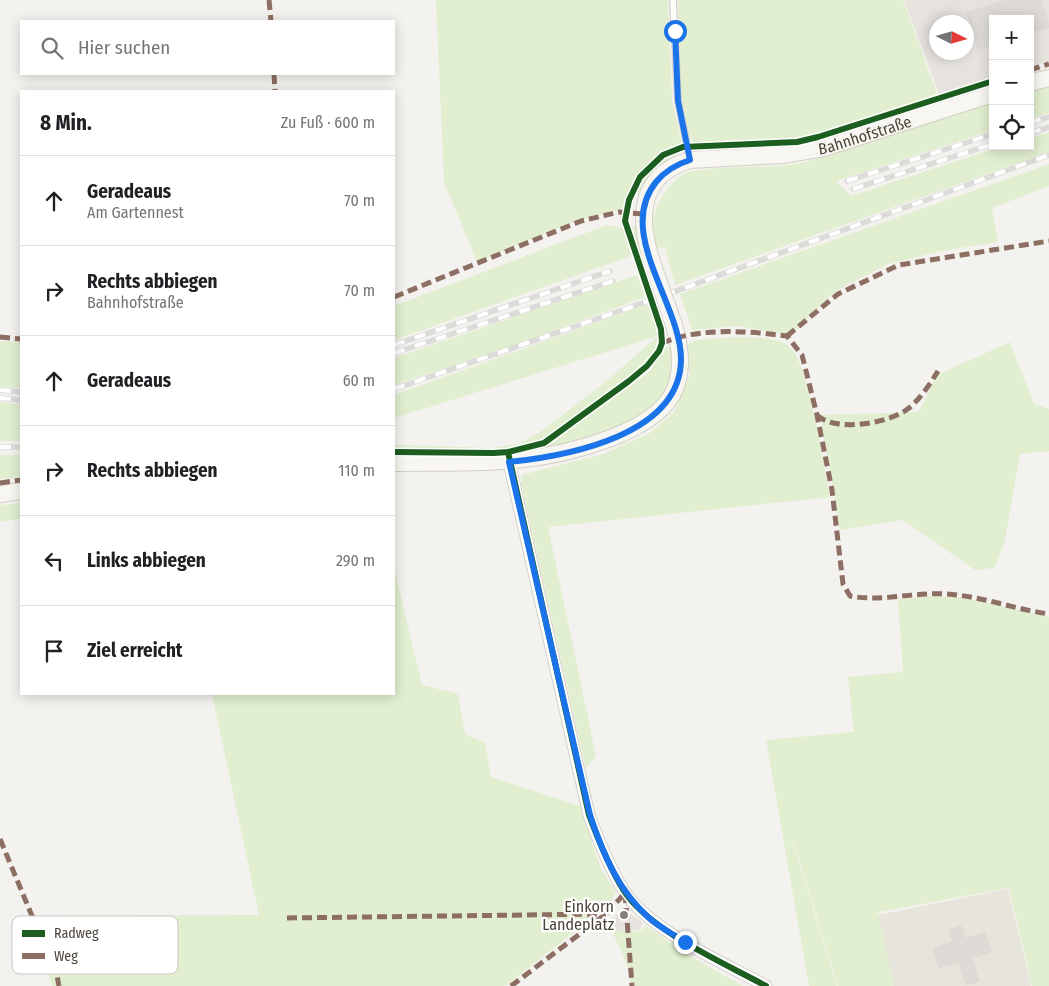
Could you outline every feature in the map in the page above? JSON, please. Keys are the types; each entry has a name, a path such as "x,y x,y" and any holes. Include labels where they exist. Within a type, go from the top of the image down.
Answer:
{"main road":[{"path":"1034,82 1049,78"},
{"name":"Bahnhofstraße","path":"395,463 509,462 552,456 594,444 633,429 658,412 675,390 680,369 680,347 655,272 643,225 646,199 652,188 665,173 690,160 782,156 824,148 989,95"},
{"path":"0,494 20,491"}],"street":[{"path":"509,462 590,815 603,854 625,893 650,919 685,942 766,986"}],"lane":[{"path":"673,0 678,101 690,160"}],"shaded area":[{"path":"904,0 1049,0 1049,61 1034,66 1034,15 989,15 989,79 939,94"},
{"path":"1008,889 1031,986 894,986 878,915"},
{"name":"Einkorn Landeplatz","path":"624,909 643,923 640,930 612,931 607,922"}],"green space":[{"path":"436,0 668,0 672,100 682,144 645,168 633,185 624,208 572,222 477,262 444,182"},
{"path":"678,0 903,0 938,96 807,138 694,143 689,131 682,96"},
{"path":"989,84 989,87 828,140 785,148 704,151 699,147 806,142"},
{"path":"1049,84 1049,113 1034,117 1034,88"},
{"path":"989,101 989,131 836,181 851,196 990,150 1034,150 1034,137 1049,132 1049,152 675,285 665,247 658,248 653,228 656,208 667,190 682,175 701,170 732,167 796,164"},
{"path":"683,149 679,155 669,161 631,202 634,192 650,169 665,158"},
{"path":"1049,164 1049,186 992,208 998,242 941,251 889,264 837,290 789,335 738,326 692,330 680,294"},
{"path":"628,222 637,229 649,275 645,276"},
{"path":"607,225 623,228 631,256 395,340 395,306"},
{"path":"637,275 645,297 501,350 395,385 395,358"},
{"path":"648,304 656,326 657,336 395,418 395,395"},
{"path":"657,337 656,345 649,360 565,427 537,444 507,452 395,450 395,445 493,448 521,443 540,432 603,384"},
{"path":"738,337 766,338 779,341 791,348 797,358 804,374 815,418 830,497 548,527 596,756 586,768 521,484 522,475 603,454 650,433 674,412 685,387 690,373 687,345 695,340"},
{"path":"0,341 20,342 20,388 0,387"},
{"path":"1010,342 1034,404 1049,409 1049,451 1020,454 1004,545 994,568 975,570 903,520 840,530 820,415 919,412 937,375"},
{"path":"666,347 673,348 669,382 661,400 649,412 633,422 593,437 549,449 513,456 541,448 560,437 649,372"},
{"path":"0,402 20,404 20,441 0,441"},
{"path":"0,455 20,455 20,477 0,479"},
{"path":"20,503 20,518 0,522 0,505"},
{"path":"395,571 422,685 458,694 465,734 485,743 491,777 580,806 601,869 616,892 609,905 505,986 52,986 48,974 178,974 178,916 30,916 259,915 212,695 395,695"},
{"path":"939,596 965,598 1049,617 1049,986 1032,986 1009,888 878,912 894,986 838,986 794,843 789,839 793,843 837,986 809,986 766,740 854,732 848,677 903,672 898,599"},
{"path":"645,925 688,955 743,986 631,986 628,967 612,931 641,931"}],"building":[{"path":"1007,0 1041,0 1049,27 1034,31 1034,15 989,15 989,45 978,49 974,36 974,15 968,15 967,12"},
{"path":"961,926 965,939 985,932 991,952 972,958 979,981 966,985 959,962 939,968 933,949 953,942 949,930"}],"railway":[{"path":"1034,121 1049,117"},
{"path":"1034,132 1049,127"},
{"path":"847,181 989,135"},
{"path":"853,189 989,145"},
{"path":"395,389 657,298 1049,155"},
{"path":"395,345 610,271"},
{"path":"395,353 613,281"},
{"path":"0,390 20,392"},
{"path":"0,398 20,400"},
{"path":"0,447 20,447"}],"marked path":[{"path":"269,0 271,20"},
{"path":"1034,69 1049,64"},
{"path":"274,75 275,90"},
{"path":"395,297 581,221 619,212 643,214"},
{"path":"787,336 838,294 899,265 1049,241"},
{"path":"662,343 692,334 708,332 756,333 787,336 802,355 817,415 832,490 843,584 850,596 874,598 922,594 959,595 1049,614"},
{"path":"0,337 20,339"},
{"path":"817,415 836,424 849,425 877,422 890,418 909,408 925,391 938,371"},
{"path":"0,483 20,480"},
{"path":"0,839 32,916"},
{"path":"625,893 632,986"},
{"path":"511,986 606,914 625,893"},
{"path":"287,918 606,914"},
{"path":"56,974 59,986"}],"cycle path":[{"path":"395,452 494,453 508,452 544,443 647,366 659,351 662,343 661,329 625,221 629,200 640,177 663,155 683,147 797,142 989,82"},
{"path":"508,452 589,815 609,864 624,891 636,906 669,933 766,986"}],"place":[{"name":"Einkorn Landeplatz","path":"624,915"}],"route":[{"path":"675,31 678,101 690,160 678,164 655,183 646,199 643,214 648,251 680,347 680,369 675,390 658,412 633,429 567,452 509,462 590,815 603,854 625,893 650,919 685,942"}]}
